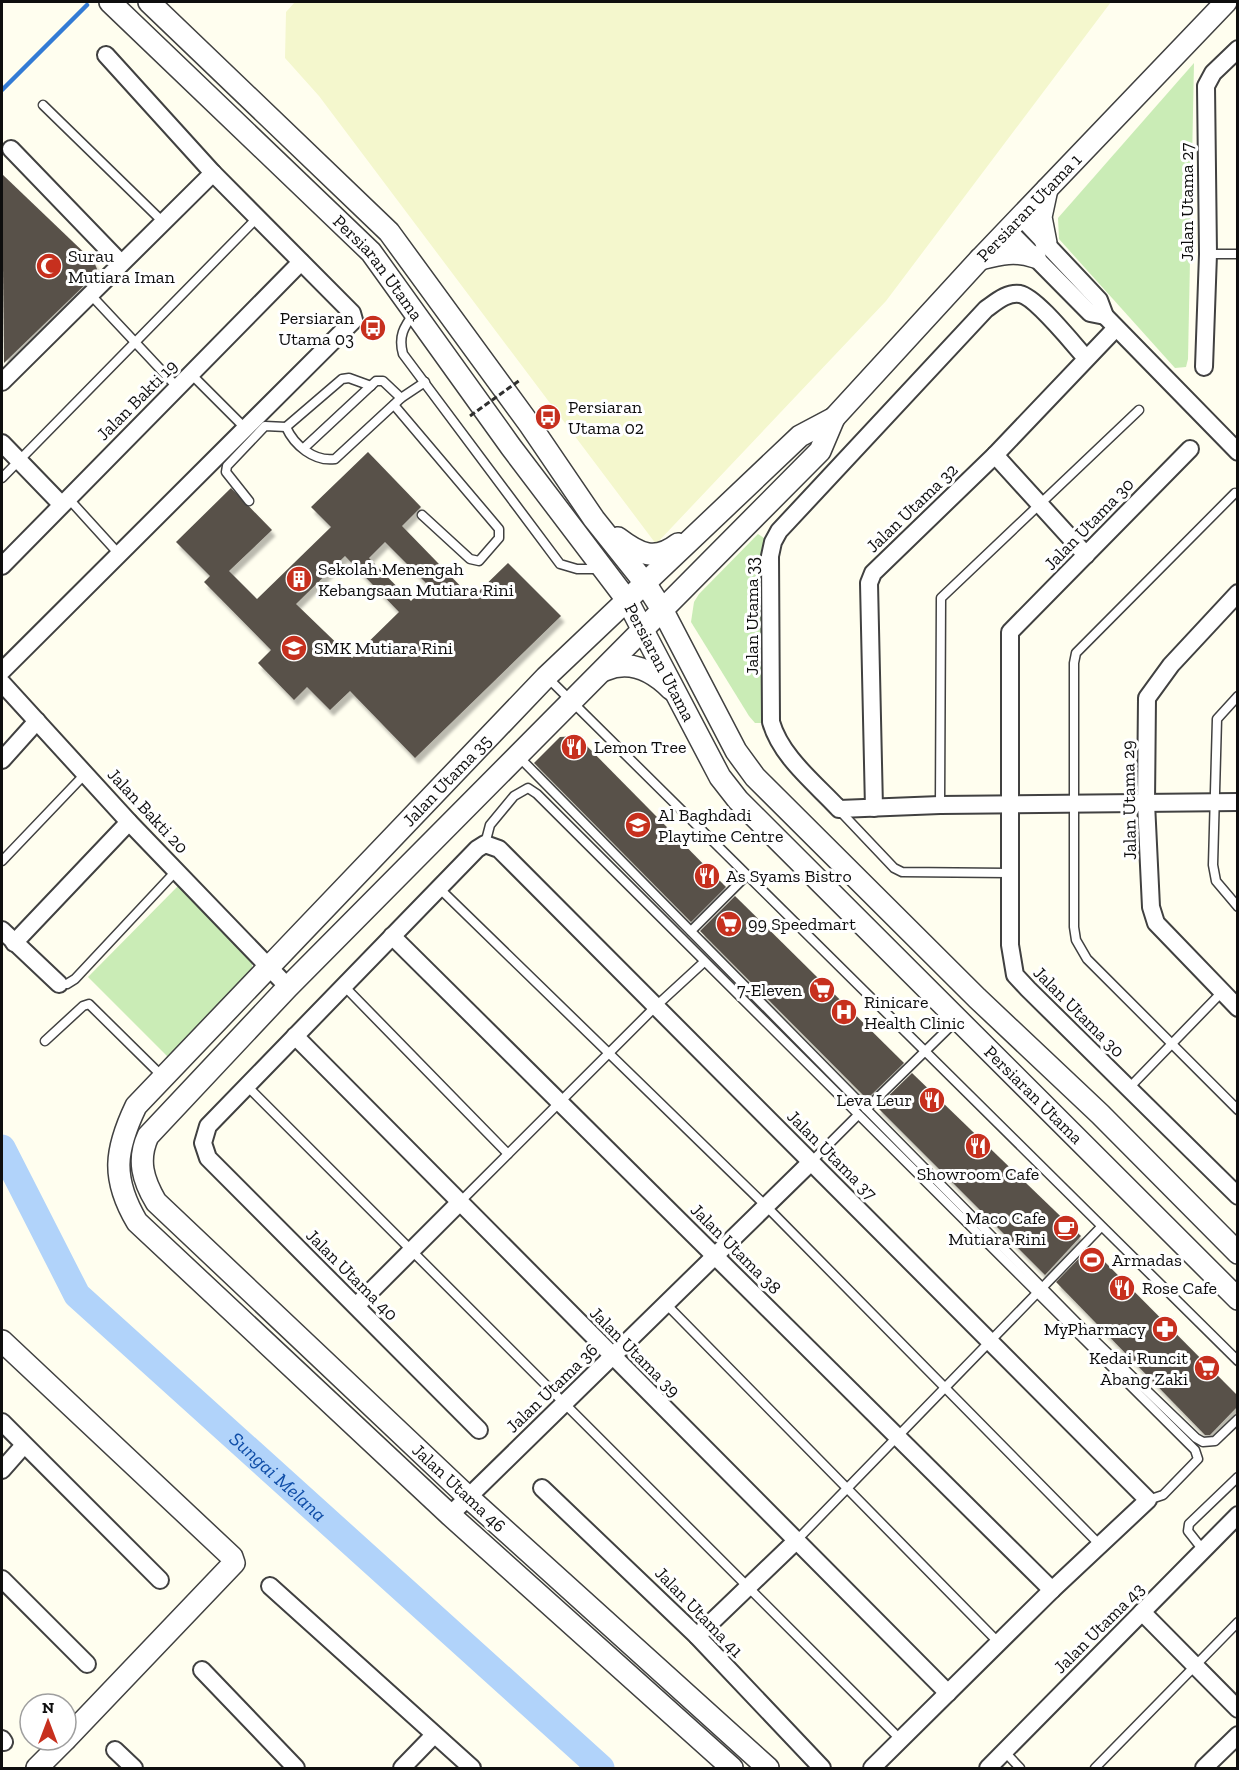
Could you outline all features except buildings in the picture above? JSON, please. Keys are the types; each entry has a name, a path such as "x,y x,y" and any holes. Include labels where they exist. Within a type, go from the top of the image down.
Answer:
{"street":[{"name":"Persiaran Utama","path":"110,2 371,252 511,447 605,568 627,600 645,629 720,777 738,800 959,1018 1073,1137 1238,1299"},
{"name":"Persiaran Utama","path":"149,2 389,232 530,425 594,519 645,583 663,611 736,751 755,777 976,998 1100,1114 1238,1253"},
{"name":"Persiaran Utama 1","path":"627,600 800,436 834,418 980,259 1226,2"},
{"name":"Jalan Utama 27","path":"1204,367 1208,254 1206,87 1213,73 1238,49"},
{"path":"2,670 354,320 352,314 213,173 106,55"},
{"path":"11,149 120,262"},
{"path":"2,382 120,262 213,173"},
{"path":"1040,250 1041,217 1047,189"},
{"path":"1014,223 1040,250 1100,300 1110,322 1238,452"},
{"path":"980,259 1040,250"},
{"name":"Jalan Bakti 19","path":"2,566 301,262"},
{"name":"Jalan Utama 33","path":"839,809 794,762 776,738 771,722 770,556 773,542 779,531 986,309 998,300 1007,295 1020,294 1034,303 1086,358"},
{"name":"Jalan Utama 32","path":"874,808 869,583 873,573 995,455 1086,358 1110,322"},
{"name":"Persiaran Utama 1","path":"645,629 820,451 834,418"},
{"path":"2,443 64,501"},
{"name":"Jalan Utama 30","path":"1190,449 1010,632 1008,873 1010,945 1015,975 1238,1196"},
{"path":"995,455 1086,555"},
{"path":"594,519 634,550 655,556 668,552 728,505"},
{"name":"Jalan Utama 29","path":"1238,593 1171,665 1147,698 1146,803 1151,907 1156,923 1238,1008"},
{"name":"Jalan Utama 35","path":"137,1221 119,1179 117,1160 122,1134 136,1106 268,965 546,677 627,600"},
{"name":"Jalan Utama 35","path":"156,1202 147,1186 143,1170 142,1150 148,1136 288,987 645,629"},
{"path":"605,670 615,665 635,666 659,677 677,694"},
{"name":"Jalan Bakti 20","path":"2,683 129,822 268,965"},
{"path":"2,760 37,721"},
{"path":"839,809 940,805 1238,802"},
{"path":"14,943 129,822"},
{"path":"247,1086 477,849 485,844"},
{"name":"Jalan Utama 37","path":"485,844 499,849 1148,1500"},
{"path":"2,930 59,984"},
{"name":"Jalan Utama 38","path":"392,936 1052,1590"},
{"path":"268,965 288,987"},
{"name":"Jalan Utama 39","path":"295,1036 948,1693"},
{"name":"Jalan Utama 40","path":"247,1086 208,1126 203,1143 208,1158 479,1430"},
{"name":"Jalan Utama 36","path":"450,1515 811,1162"},
{"name":"Jalan Utama 46","path":"156,1202 468,1497 768,1768"},
{"path":"356,1306 460,1202"},
{"name":"Jalan Utama 46","path":"137,1221 450,1515 732,1768"},
{"path":"2,1341 232,1557 234,1563 78,1725"},
{"path":"2,1422 160,1580"},
{"path":"2,1470 24,1445"},
{"name":"Jalan Utama 41","path":"542,1488 697,1636 822,1768"},
{"path":"872,1768 1052,1590 1148,1500"},
{"name":"Jalan Utama 43","path":"987,1768 1238,1515"},
{"path":"697,1636 796,1541"},
{"path":"2,1579 87,1664"},
{"path":"270,1586 472,1768"},
{"path":"1142,1612 1238,1709"},
{"path":"202,1670 296,1768"},
{"path":"402,1768 434,1735"},
{"path":"1204,1768 1238,1735"},
{"path":"115,1750 134,1768"},
{"path":"37,1768 52,1752"}],"lane":[{"path":"42,105 162,221"},
{"path":"2,478 257,218"},
{"path":"1208,254 1238,254"},
{"path":"89,293 177,387"},
{"path":"414,312 402,330 400,342 403,354 560,564 577,569 605,568"},
{"path":"190,373 245,428"},
{"path":"249,501 231,480 226,472 227,466 265,426 286,427 342,379 350,378 371,386"},
{"path":"304,448 376,381 383,381 401,398"},
{"path":"286,427 290,437 304,448 323,460 335,459 401,398 424,382"},
{"path":"394,405 499,529 499,538 479,561 470,559 422,515"},
{"path":"940,805 941,598 1139,410"},
{"path":"1235,493 1076,653 1074,663 1076,803 1074,927 1076,940 1087,959 1238,1110"},
{"path":"64,501 118,553"},
{"path":"546,677 1238,1362"},
{"path":"1238,696 1217,719 1215,873 1216,881 1238,907"},
{"path":"519,757 866,1109 1198,1455 1198,1459 1163,1495 1148,1500"},
{"path":"2,861 86,773"},
{"path":"485,844 489,825 514,796 528,788 858,1115 1040,1290 1203,1442 1215,1441 1238,1419"},
{"name":"Jalan Utama 33","path":"839,809 894,868 902,872 1008,873"},
{"path":"59,984 67,984 75,979 177,870"},
{"path":"692,931 746,876"},
{"path":"439,888 765,1206 1100,1545"},
{"path":"460,1202 655,1007 704,962"},
{"path":"344,986 508,1154"},
{"path":"1128,1089 1222,992"},
{"path":"45,1041 82,1006 89,1004 163,1077"},
{"path":"866,1109 959,1018"},
{"path":"247,1086 412,1250 563,1405 901,1740"},
{"path":"811,1162 858,1115"},
{"path":"796,1541 1101,1227"},
{"path":"666,1304 999,1642"},
{"path":"1203,1550 1188,1531 1189,1524 1238,1477"},
{"path":"1095,1768 1238,1622"},
{"path":"1005,1751 1020,1768"}],"path":[{"path":"470,416 520,380"}],"green space":[{"path":"295,2 1111,2 886,301 656,544 319,96 285,58 286,12"},
{"path":"1194,63 1188,359 1186,367 1175,368 1059,239 1058,218"},
{"path":"758,534 764,538 762,723 755,723 749,716 691,622 694,602 699,594"},
{"path":"180,884 252,960 252,969 248,978 171,1060 88,977"}],"waterway":[{"path":"2,90 87,5"},
{"name":"Sungai Melana","path":"2,1148 77,1295 601,1768"}],"place":[{"name":"Surau Mutiara Iman","path":"49,266"},
{"name":"Persiaran Utama 03","path":"373,328"},
{"name":"Persiaran Utama 02","path":"548,417"},
{"name":"Sekolah Menengah Kebangsaan Mutiara Rini","path":"299,579"},
{"name":"SMK Mutiara Rini","path":"294,648"},
{"name":"Lemon Tree","path":"574,747"},
{"name":"Al Baghdadi Playtime Centre","path":"638,825"},
{"name":"As Syams Bistro","path":"707,876"},
{"name":"99 Speedmart","path":"729,924"},
{"name":"7-Eleven","path":"822,990"},
{"name":"Rinicare Health Clinic","path":"844,1012"},
{"name":"Leva Leur","path":"932,1100"},
{"name":"Showroom Cafe","path":"978,1146"},
{"name":"Maco Cafe Mutiara Rini","path":"1066,1228"},
{"name":"Armadas","path":"1092,1260"},
{"name":"Rose Cafe","path":"1122,1288"},
{"name":"MyPharmacy","path":"1165,1329"},
{"name":"Kedai Runcit Abang Zaki","path":"1207,1368"}]}
